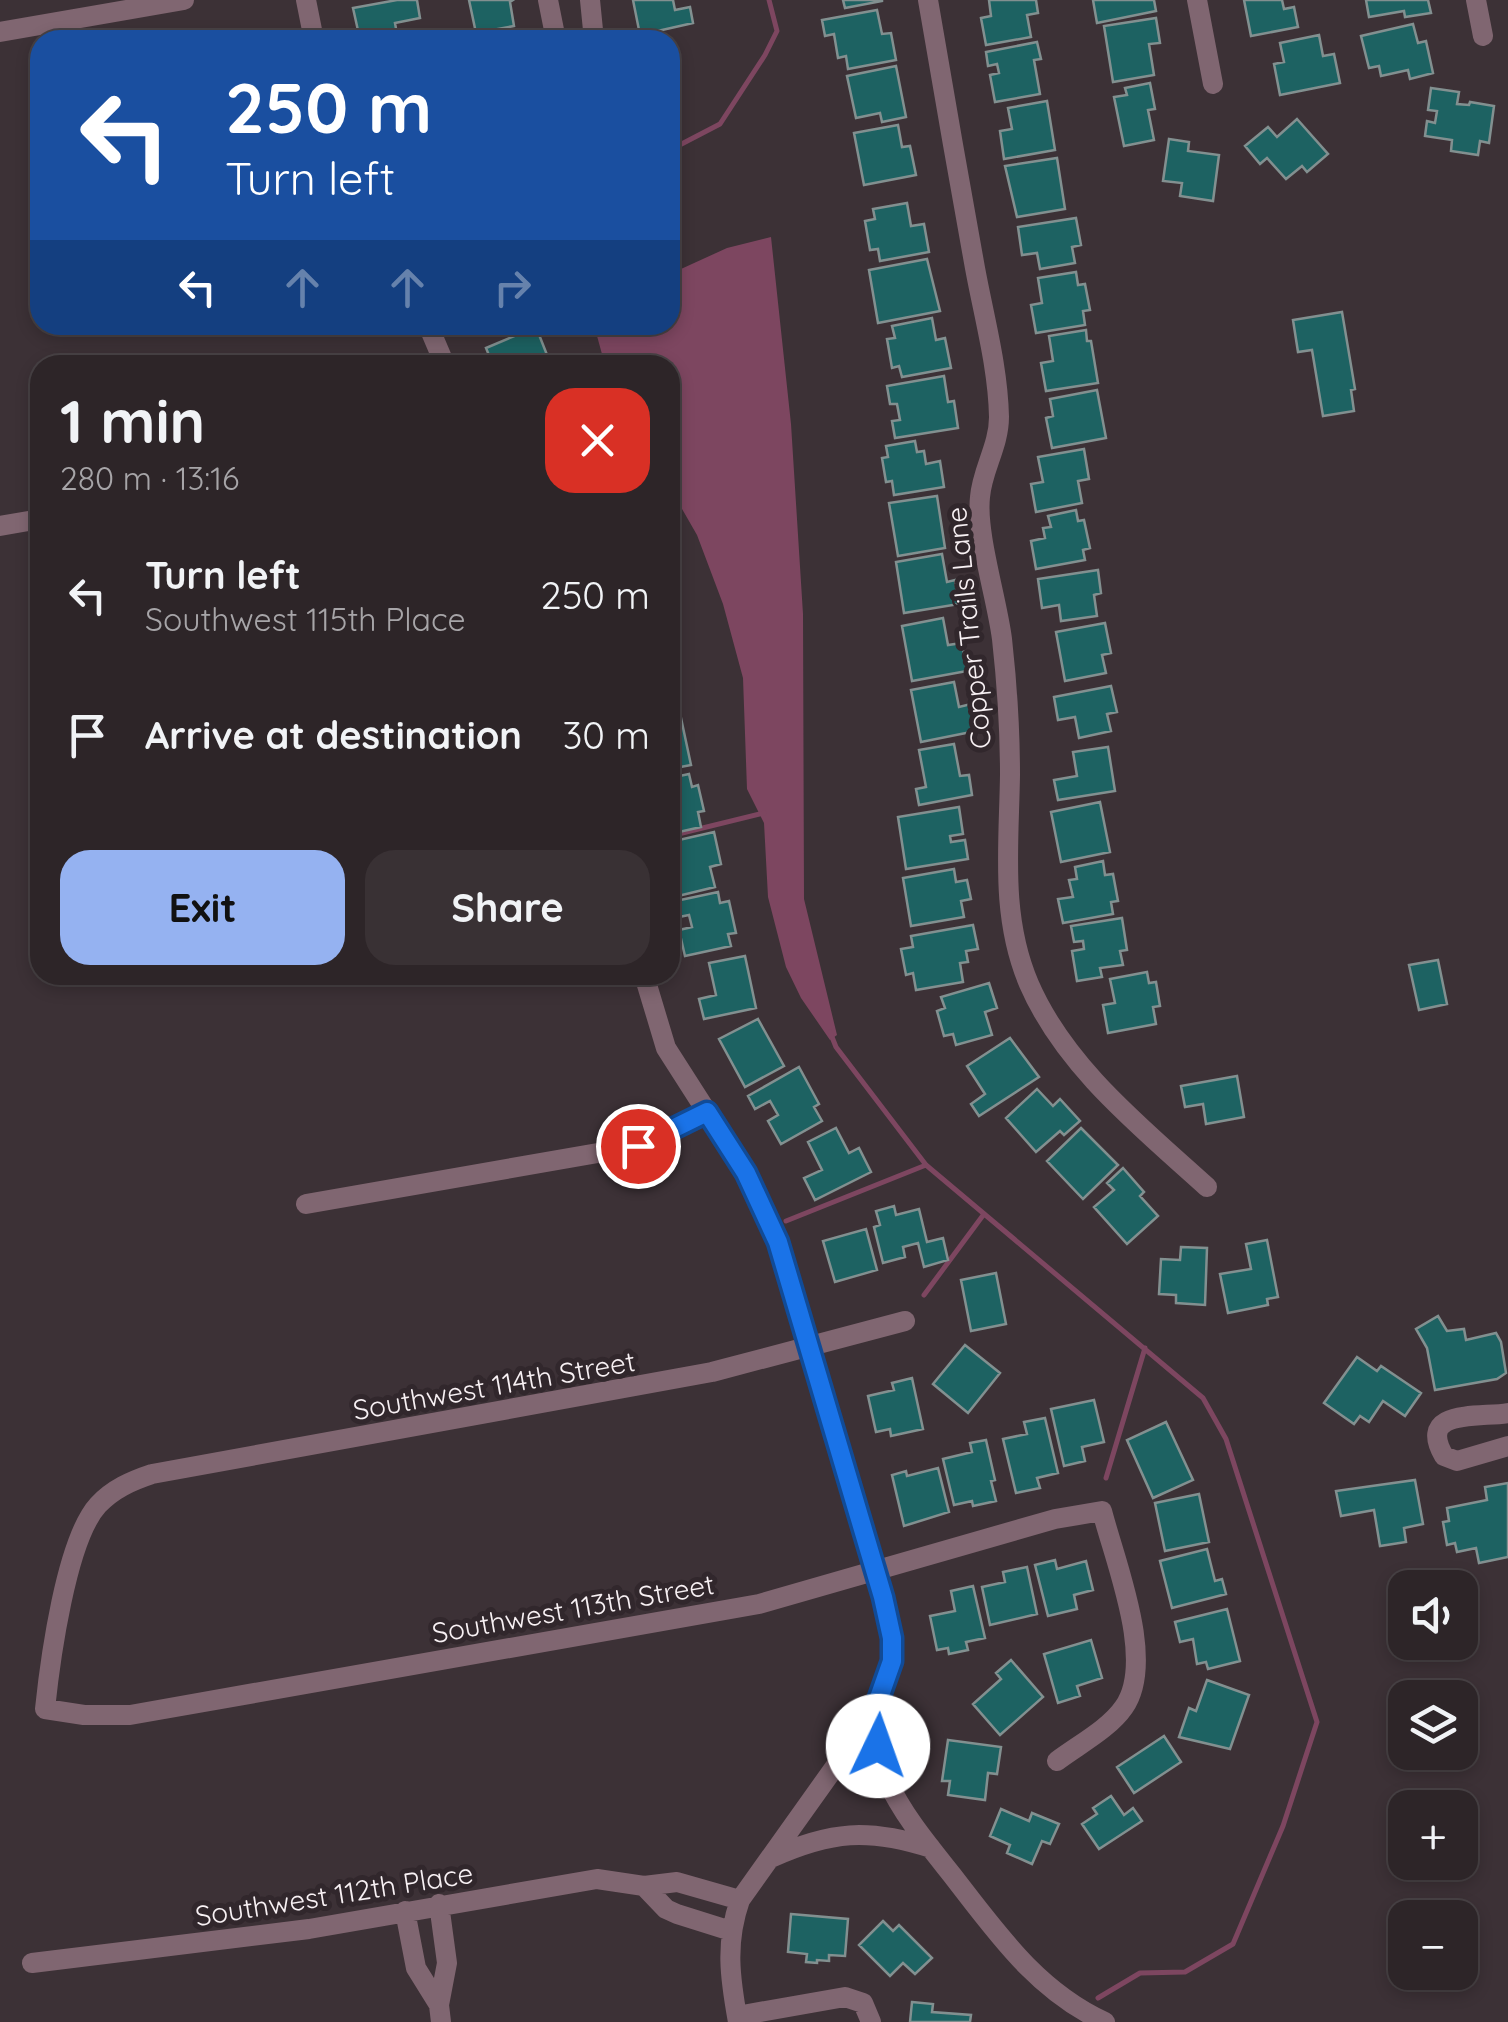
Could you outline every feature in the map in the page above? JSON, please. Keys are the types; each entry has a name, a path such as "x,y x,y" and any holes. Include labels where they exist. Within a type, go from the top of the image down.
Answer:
{"street":[{"path":"0,32 184,0"},
{"path":"306,0 312,30"},
{"path":"548,0 554,30"},
{"path":"590,0 593,30"},
{"name":"Copper Trails Lane","path":"928,0 998,407 997,438 982,483 980,514 1002,637 1007,697 1010,777 1006,856 1012,925 1028,981 1077,1061 1207,1187"},
{"path":"1197,0 1213,84"},
{"path":"1476,0 1483,36"},
{"path":"0,526 30,521"},
{"path":"647,985 666,1048 764,1206 810,1347 892,1638 892,1661 874,1712 740,1900 730,1931 730,1976 737,2019 845,1997 863,2003 871,2022"},
{"path":"306,1204 638,1146 707,1112"},
{"name":"Southwest 114th Street","path":"46,1709 49,1671 76,1548 98,1506 122,1486 152,1474 683,1378 905,1321"},
{"path":"1508,1413 1449,1419 1438,1428 1444,1456 1458,1460 1508,1446"},
{"name":"Southwest 113th Street","path":"46,1709 130,1716 759,1604 1102,1510 1134,1631 1138,1672 1126,1705 1117,1716 1057,1761"},
{"path":"874,1712 887,1778 931,1848 1031,1972 1065,2000 1105,2022"},
{"path":"770,1859 806,1842 840,1834 884,1836 931,1848"},
{"name":"Southwest 112th Place","path":"32,1963 234,1940 597,1879 644,1886 677,1882 740,1900"},
{"name":"Southwest 112th Place","path":"644,1886 666,1909 730,1931"},
{"path":"439,1904 447,1970 440,2014"},
{"path":"405,1911 416,1968 440,2014"}],"shaded area":[{"path":"771,237 791,424 803,614 804,899 837,1035 830,1040 801,998 786,967 768,897 764,823 747,789 743,678 723,604 697,535 680,505 680,355 602,355 597,335 680,335 680,269 727,248"}],"building":[{"path":"417,0 420,18 395,23 396,30 358,30 353,8"},
{"path":"469,0 513,0 510,2 514,26 475,30"},
{"path":"633,0 673,0 675,10 690,7 693,23 639,30"},
{"path":"843,0 882,0 882,1 845,8"},
{"path":"989,0 1036,0 1038,13 1027,15 1031,37 986,45 981,18 991,16"},
{"path":"1093,0 1154,0 1156,11 1097,23"},
{"path":"1244,0 1282,0 1284,9 1294,7 1298,27 1251,36"},
{"path":"1366,0 1428,0 1431,13 1405,17 1404,11 1369,17"},
{"path":"877,10 882,34 891,33 896,60 848,69 846,56 838,58 834,34 825,36 822,20"},
{"path":"1156,18 1160,43 1149,44 1154,75 1113,82 1104,26"},
{"path":"1413,24 1418,43 1426,41 1433,73 1410,79 1408,70 1381,76 1379,66 1369,68 1361,36"},
{"path":"1319,35 1323,56 1334,54 1340,83 1280,95 1274,64 1284,62 1280,43"},
{"path":"1037,42 1041,59 1034,60 1040,94 995,102 990,75 999,73 997,64 988,66 986,52"},
{"path":"896,66 906,117 882,122 880,113 856,118 847,76"},
{"path":"1150,83 1155,109 1148,110 1154,140 1124,146 1114,97 1127,95 1125,88"},
{"path":"1431,88 1459,92 1457,104 1494,106 1489,143 1480,141 1478,155 1451,151 1452,140 1425,136 1427,121 1435,123 1437,111 1428,110"},
{"path":"1047,101 1055,150 1004,159 1000,131 1012,129 1008,108"},
{"path":"1297,119 1328,154 1307,172 1302,166 1286,179 1267,158 1260,164 1245,146 1268,127 1277,137"},
{"path":"898,125 902,147 910,146 916,175 864,185 854,133"},
{"path":"1169,139 1189,142 1188,151 1219,155 1213,201 1180,196 1182,183 1163,181"},
{"path":"1057,158 1065,209 1017,217 1005,166"},
{"path":"907,203 911,226 924,224 929,252 880,261 878,249 870,250 865,221 875,219 873,209"},
{"path":"1076,218 1081,245 1072,247 1075,263 1040,269 1037,253 1022,255 1018,227"},
{"path":"927,259 940,311 878,323 869,270"},
{"path":"1076,272 1078,285 1085,284 1090,310 1083,311 1085,325 1036,333 1031,305 1042,303 1038,278"},
{"path":"1342,312 1355,389 1351,390 1354,411 1323,416 1312,350 1298,352 1293,320"},
{"path":"932,318 936,340 945,338 951,368 902,377 899,366 892,368 887,339 895,338 892,326"},
{"path":"1086,330 1098,383 1046,391 1041,363 1053,361 1049,336"},
{"path":"517,335 539,335 547,355 489,355 486,348"},
{"path":"944,376 948,402 954,401 958,428 895,438 892,421 900,420 897,404 890,404 887,386"},
{"path":"1097,390 1106,438 1052,448 1046,418 1053,416 1050,399"},
{"path":"915,441 917,452 924,451 926,464 940,461 944,487 894,495 892,481 886,482 882,458 888,457 886,446"},
{"path":"1084,449 1089,479 1078,481 1082,503 1036,512 1031,484 1043,482 1038,457"},
{"path":"937,496 945,548 898,556 889,503"},
{"path":"1076,510 1078,521 1084,520 1090,548 1083,550 1085,560 1036,569 1031,541 1045,538 1043,528 1051,527 1048,516"},
{"path":"942,554 947,582 955,580 959,604 904,613 896,562"},
{"path":"1098,570 1101,593 1094,595 1097,616 1061,621 1059,605 1042,608 1038,579"},
{"path":"943,618 948,645 962,643 967,671 912,681 902,626"},
{"path":"1105,623 1111,653 1102,655 1106,673 1065,681 1056,632"},
{"path":"954,682 959,707 971,704 976,731 921,742 911,690"},
{"path":"1111,686 1117,712 1107,714 1111,731 1079,738 1075,717 1058,720 1054,697"},
{"path":"680,718 691,765 680,767"},
{"path":"954,744 960,776 969,775 972,795 919,805 916,789 926,787 919,750"},
{"path":"1108,747 1115,791 1058,800 1054,780 1077,776 1073,752"},
{"path":"689,774 692,787 698,785 704,811 698,812 701,827 680,832 680,776"},
{"path":"1100,802 1110,852 1061,862 1051,812"},
{"path":"959,807 963,834 950,836 951,842 965,840 968,859 906,869 898,817"},
{"path":"714,832 721,864 710,867 715,887 680,896 680,840"},
{"path":"1103,861 1105,875 1113,874 1118,901 1111,902 1113,914 1063,923 1058,899 1073,897 1069,880 1077,879 1075,867"},
{"path":"954,869 956,882 967,880 971,899 961,901 964,917 911,926 903,878"},
{"path":"718,892 720,903 729,901 736,933 728,934 731,946 685,956 680,930 692,927 689,915 680,917 680,900"},
{"path":"1122,918 1127,950 1120,951 1123,965 1100,968 1102,977 1077,981 1072,951 1084,949 1083,941 1074,942 1071,926"},
{"path":"973,925 978,949 966,951 968,962 960,963 963,982 916,990 913,973 906,975 901,949 913,947 911,936"},
{"path":"745,956 756,1008 704,1019 699,999 716,995 709,963"},
{"path":"1438,960 1447,1004 1419,1010 1409,965"},
{"path":"1147,972 1149,983 1156,982 1160,1006 1153,1007 1156,1024 1108,1033 1103,1005 1115,1003 1110,979"},
{"path":"989,983 997,1008 985,1012 992,1035 956,1045 953,1034 944,1036 937,1011 945,1008 941,997"},
{"path":"758,1019 784,1066 745,1087 719,1039"},
{"path":"1010,1038 1039,1077 979,1116 971,1104 985,1094 967,1066"},
{"path":"799,1067 819,1104 814,1107 822,1121 781,1144 768,1121 778,1115 770,1101 755,1109 748,1096"},
{"path":"1237,1076 1244,1117 1206,1124 1203,1104 1185,1107 1181,1086"},
{"path":"1037,1089 1053,1106 1060,1099 1080,1121 1064,1135 1060,1131 1036,1152 1006,1118"},
{"path":"836,1128 849,1153 859,1148 871,1172 815,1200 804,1178 822,1170 808,1142"},
{"path":"1081,1128 1118,1165 1083,1199 1047,1161"},
{"path":"1123,1168 1158,1216 1127,1244 1094,1207 1114,1190 1107,1183"},
{"path":"894,1206 896,1215 919,1209 927,1242 943,1238 948,1260 924,1267 918,1243 903,1247 905,1257 883,1263 874,1227 880,1225 876,1211"},
{"path":"866,1229 877,1270 835,1282 823,1241"},
{"path":"1267,1240 1278,1297 1267,1299 1268,1305 1228,1313 1220,1274 1251,1269 1246,1244"},
{"path":"1181,1247 1207,1248 1205,1305 1176,1303 1176,1295 1159,1294 1161,1259 1180,1260"},
{"path":"996,1273 1006,1324 971,1331 961,1280"},
{"path":"1438,1316 1447,1331 1464,1329 1466,1340 1496,1333 1506,1373 1497,1379 1435,1390 1427,1348 1416,1329"},
{"path":"965,1345 1000,1373 968,1413 933,1384"},
{"path":"1357,1357 1377,1371 1381,1366 1421,1393 1405,1416 1383,1401 1369,1422 1360,1416 1354,1424 1324,1403"},
{"path":"912,1378 923,1429 891,1436 890,1429 876,1432 868,1396 894,1390 892,1383"},
{"path":"1094,1400 1104,1442 1082,1447 1085,1461 1064,1466 1051,1409"},
{"path":"1045,1418 1058,1473 1037,1478 1040,1488 1016,1493 1003,1439 1027,1434 1024,1422"},
{"path":"1166,1422 1193,1480 1153,1498 1127,1440"},
{"path":"986,1440 996,1501 954,1505 943,1459 972,1452 970,1443"},
{"path":"938,1468 949,1512 904,1526 892,1475 906,1471 907,1476"},
{"path":"1415,1480 1423,1524 1404,1528 1406,1542 1380,1546 1374,1510 1341,1516 1336,1491"},
{"path":"1508,1483 1508,1557 1479,1563 1476,1548 1457,1552 1455,1543 1447,1545 1443,1522 1449,1521 1447,1508 1487,1500 1485,1487"},
{"path":"1199,1494 1209,1542 1165,1551 1155,1503"},
{"path":"1207,1549 1215,1581 1222,1579 1226,1594 1172,1608 1160,1561"},
{"path":"1055,1560 1057,1569 1086,1561 1093,1590 1074,1595 1077,1609 1048,1616 1035,1565"},
{"path":"1027,1567 1037,1614 990,1625 982,1587 1005,1582 1003,1572"},
{"path":"973,1586 985,1638 966,1642 968,1650 949,1654 948,1648 937,1650 930,1616 955,1611 951,1591"},
{"path":"1227,1609 1240,1661 1208,1669 1206,1662 1197,1664 1193,1639 1180,1642 1175,1622"},
{"path":"1091,1640 1102,1678 1077,1686 1080,1696 1058,1703 1044,1654"},
{"path":"1011,1660 1043,1697 1000,1735 973,1704 1001,1679 996,1673"},
{"path":"1207,1680 1249,1695 1230,1749 1179,1737 1189,1708 1196,1711"},
{"path":"1164,1736 1181,1762 1134,1793 1117,1767"},
{"path":"948,1740 1001,1747 997,1774 988,1773 985,1800 948,1795 950,1781 942,1781"},
{"path":"1111,1796 1124,1815 1133,1808 1142,1821 1099,1849 1082,1824 1097,1814 1093,1808"},
{"path":"1001,1809 1029,1821 1032,1813 1059,1824 1050,1844 1042,1841 1032,1864 1007,1853 1010,1845 990,1836"},
{"path":"791,1914 848,1919 845,1956 829,1955 829,1961 817,1963 806,1962 807,1954 788,1952"},
{"path":"883,1921 893,1931 899,1925 932,1958 915,1974 903,1963 890,1976 859,1945"},
{"path":"912,2002 933,2004 932,2012 971,2015 970,2022 910,2022"}],"waterway":[{"path":"680,145 720,124 765,55 777,31 769,0"},
{"path":"680,834 764,813"},
{"path":"830,1032 836,1047 926,1165 1203,1398 1226,1439 1317,1722 1283,1826 1233,1944 1185,1972 1140,1973 1098,1998"},
{"path":"786,1221 926,1165"},
{"path":"924,1295 984,1214"},
{"path":"1106,1478 1145,1348"}],"route":[{"path":"638,1146 707,1112 764,1206 793,1287 892,1638 892,1661 874,1712 878,1746"}]}
